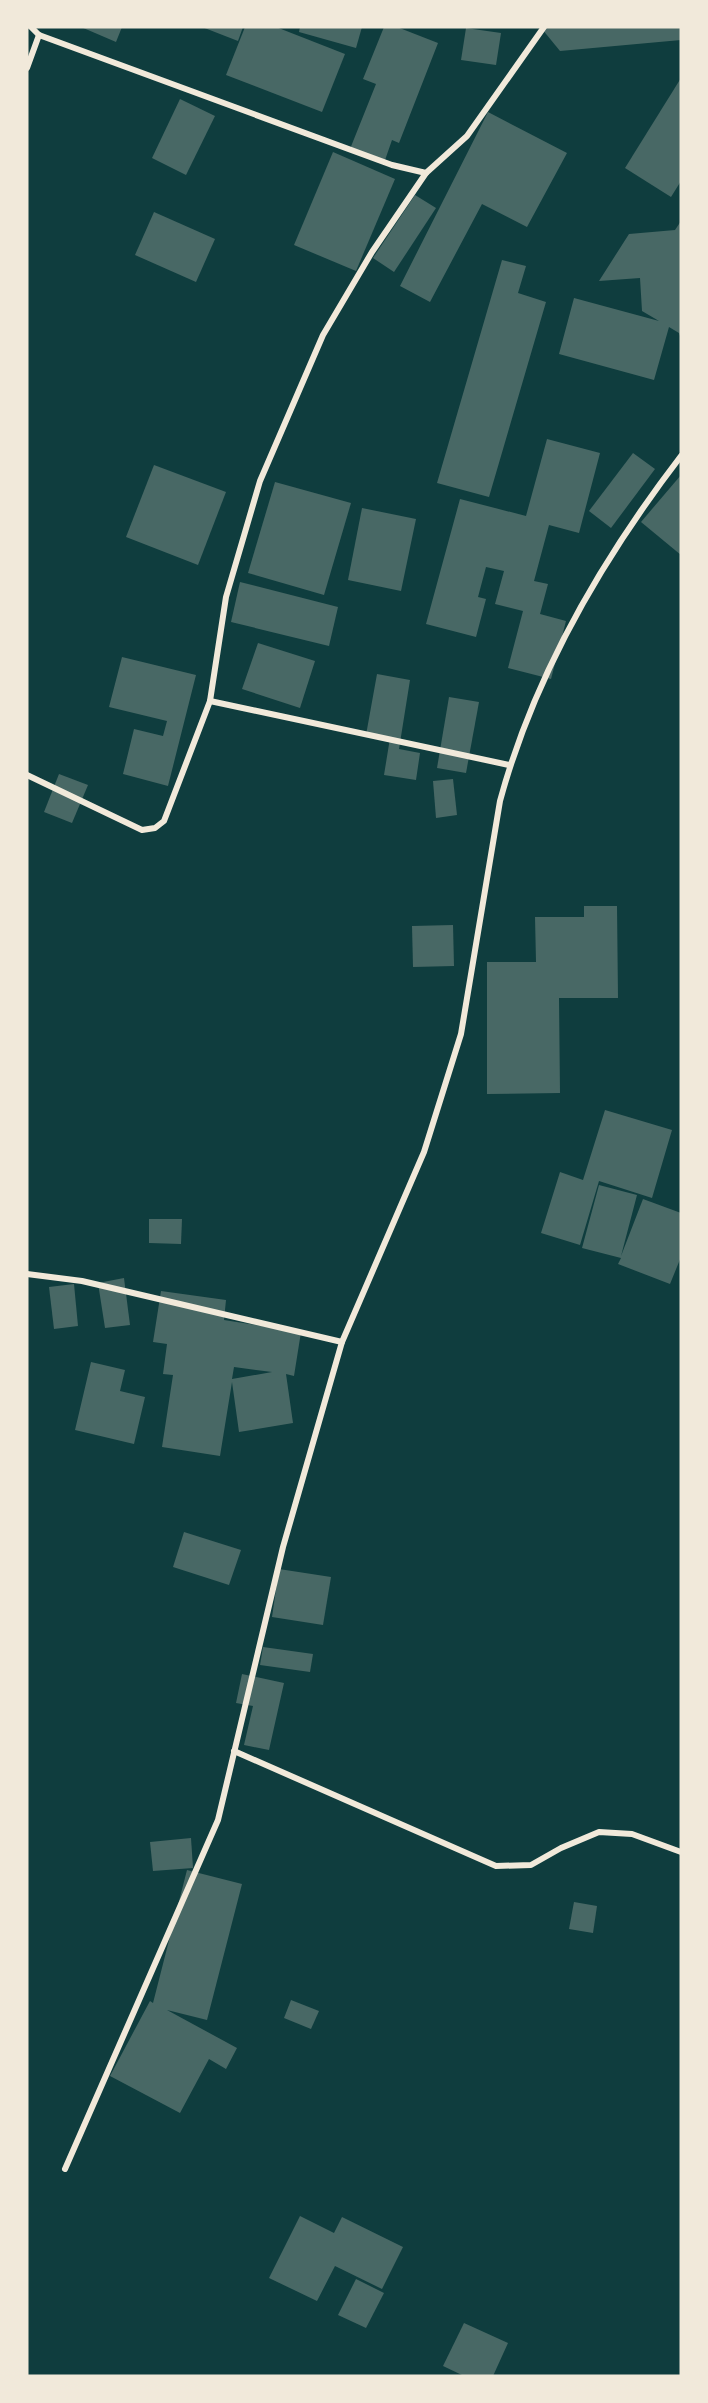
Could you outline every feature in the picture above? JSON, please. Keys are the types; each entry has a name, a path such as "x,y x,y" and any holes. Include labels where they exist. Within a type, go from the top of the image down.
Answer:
{"street":[{"path":"31,27 39,35 392,165 426,173"},
{"path":"27,775 142,830 155,828 164,821 210,701 226,597 260,481 323,335 372,252 426,173 467,136 544,27"},
{"path":"27,68 39,35"},
{"path":"65,2169 218,1820 283,1547 342,1342 424,1152 461,1034 500,801 509,765 550,661 643,506 681,456"},
{"path":"210,701 509,765"},
{"path":"27,1274 81,1281 342,1342"},
{"path":"234,1751 496,1866 531,1865 561,1848 599,1832 632,1834 681,1852"}],"building":[{"path":"81,27 122,27 116,42"},
{"path":"202,27 243,27 238,41"},
{"path":"245,27 276,27 345,54 322,112 226,75"},
{"path":"300,27 362,27 356,48 299,32"},
{"path":"384,27 397,27 438,43 399,143 392,140 384,163 350,149 376,84 363,79"},
{"path":"545,27 681,27 681,40 560,51 542,29"},
{"path":"466,28 501,33 496,65 461,60"},
{"path":"681,78 681,181 671,197 625,168"},
{"path":"180,99 215,116 186,175 152,158"},
{"path":"488,112 567,153 527,227 482,204 430,302 400,286"},
{"path":"333,152 395,179 356,271 294,245"},
{"path":"415,195 436,208 394,272 373,258"},
{"path":"154,212 215,239 196,282 135,255"},
{"path":"681,221 681,339 679,333 669,327 654,380 559,354 574,298 659,321 642,311 640,278 599,281 629,234 675,230"},
{"path":"502,260 526,266 518,293 546,302 489,497 437,483"},
{"path":"547,439 600,453 579,533 549,525 534,581 548,584 540,614 566,621 551,679 508,668 523,611 495,604 504,571 486,567 478,597 486,599 476,637 426,624 460,499 526,516"},
{"path":"633,453 655,469 611,528 589,511"},
{"path":"154,465 226,492 198,565 126,537"},
{"path":"681,475 681,555 641,522"},
{"path":"275,482 351,503 324,595 248,573"},
{"path":"362,508 416,519 401,591 348,580"},
{"path":"240,582 338,607 329,646 231,622"},
{"path":"258,643 315,661 300,708 242,689"},
{"path":"122,657 196,675 168,786 123,774 134,729 163,736 167,721 109,707"},
{"path":"377,674 410,680 399,749 420,753 416,780 384,775 390,738 366,735"},
{"path":"449,697 479,702 466,773 437,768"},
{"path":"59,774 88,785 72,823 44,812"},
{"path":"453,779 457,815 436,818 433,781"},
{"path":"584,906 617,906 618,998 559,998 560,1093 487,1094 487,962 536,962 535,917 584,917"},
{"path":"453,925 454,966 413,967 412,926"},
{"path":"605,1110 672,1130 652,1198 599,1181 580,1245 541,1233 560,1172 583,1180"},
{"path":"599,1185 637,1195 621,1256 643,1199 681,1213 681,1257 670,1284 618,1264 621,1258 582,1248"},
{"path":"149,1219 182,1219 181,1244 149,1243"},
{"path":"124,1278 130,1325 105,1328 98,1283"},
{"path":"74,1284 78,1326 54,1329 49,1287"},
{"path":"161,1291 226,1300 224,1320 301,1332 294,1376 286,1374 293,1423 239,1432 232,1382 220,1456 162,1447 173,1375 163,1374 167,1344 153,1342","holes":["234,1367 272,1372 232,1379"]},
{"path":"91,1362 125,1370 120,1391 145,1397 134,1444 75,1430"},
{"path":"184,1532 241,1550 229,1585 173,1567"},
{"path":"279,1569 331,1577 323,1625 272,1617"},
{"path":"263,1647 313,1654 310,1672 260,1665"},
{"path":"242,1674 284,1683 269,1750 244,1745 253,1706 236,1703"},
{"path":"191,1838 193,1868 153,1871 150,1842"},
{"path":"187,1870 242,1884 207,2020 167,2010 237,2048 226,2069 209,2059 180,2113 110,2076 150,2001 153,2003"},
{"path":"574,1902 597,1906 593,1933 569,1929"},
{"path":"291,2000 319,2011 311,2029 284,2018"},
{"path":"300,2216 334,2233 342,2217 403,2247 382,2289 335,2266 317,2301 269,2278"},
{"path":"356,2279 384,2293 366,2328 338,2315"},
{"path":"464,2323 508,2343 493,2376 464,2376 443,2366"}]}
